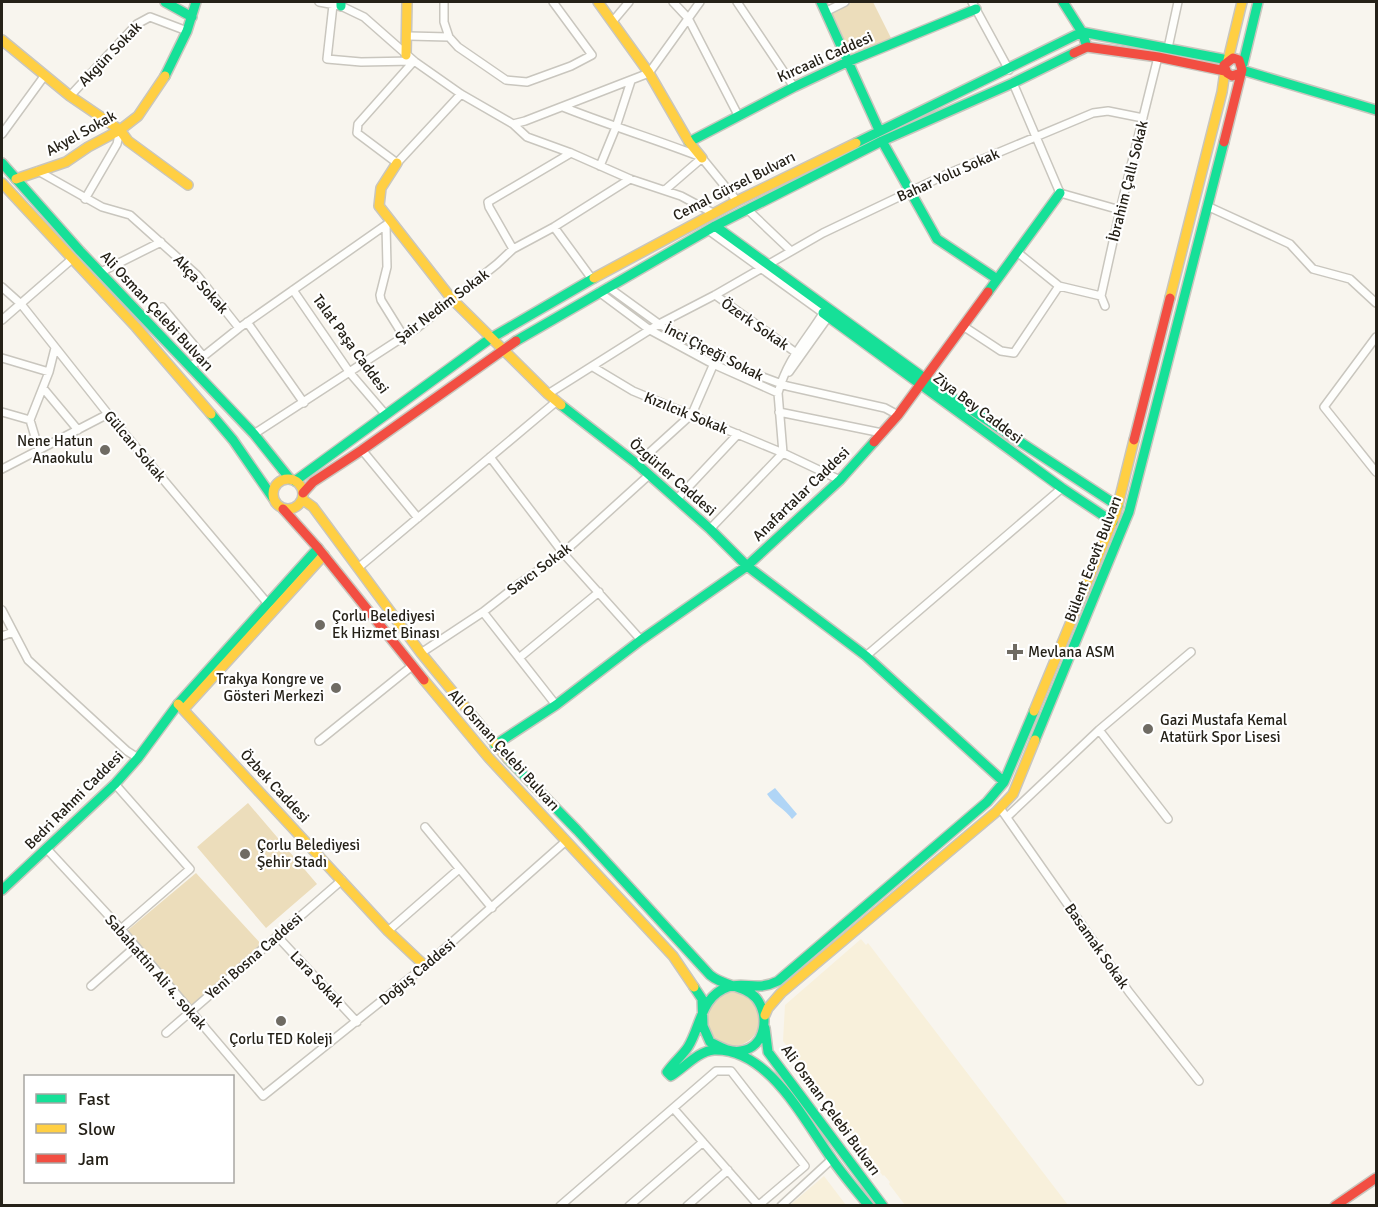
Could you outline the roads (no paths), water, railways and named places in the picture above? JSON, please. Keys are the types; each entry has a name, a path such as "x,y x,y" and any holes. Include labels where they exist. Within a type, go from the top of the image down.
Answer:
{"street":[{"path":"165,2 192,17"},
{"name":"Akyel Sokak","path":"16,178 66,162 120,130 138,116 165,77 187,31 196,2"},
{"path":"319,2 338,4 364,17 410,58 461,94 513,124 527,137 630,179 665,190 713,213"},
{"path":"407,2 410,58 358,124 357,133 397,163 461,94"},
{"path":"444,2 444,22 449,37 466,53 506,80 527,82 571,66 592,55 553,2"},
{"path":"598,2 649,73 689,142 737,201"},
{"path":"613,21 629,2"},
{"path":"673,2 688,18 738,115"},
{"path":"513,124 649,73 700,2"},
{"path":"737,2 794,87"},
{"path":"821,2 879,130"},
{"path":"825,12 845,2"},
{"path":"1063,2 1082,32 1087,46 1158,57 1225,71 1232,76 1242,69"},
{"path":"1168,48 1178,2"},
{"path":"730,986 754,995 765,1015 765,1028 760,1038 749,1049 712,1050 669,1076 667,1074 669,1069 687,1049 702,1008 716,993 730,986 759,989 778,981 987,802 1004,782 1118,506 1222,92 1224,65 1228,60 1242,2"},
{"name":"Bülent Ecevit Bulvarı","path":"765,1015 781,993 1000,808 1013,794 1129,512 1258,2"},
{"path":"338,4 327,59 361,62 410,58"},
{"path":"974,5 1009,70"},
{"name":"Kırcaali Caddesi","path":"689,142 794,87 974,5"},
{"name":"Akgün Sokak","path":"70,96 143,20 150,17 187,31"},
{"path":"1082,32 1228,60 1236,58 1242,69 1377,110"},
{"name":"Cemal Gürsel Bulvarı","path":"292,480 491,338 592,279 713,213 879,130 1009,70 1082,32"},
{"path":"408,36 449,37"},
{"path":"2,40 70,96 120,130 128,141 188,185"},
{"name":"Cemal Gürsel Bulvarı","path":"303,496 313,482 362,450 503,349 608,286 711,228 882,141 1013,83 1087,46"},
{"name":"İbrahim Çallı Sokak","path":"1101,296 1158,57"},
{"path":"2,135 45,75"},
{"path":"600,166 631,81"},
{"path":"1013,83 1060,194 1120,210"},
{"path":"563,107 647,136 701,158"},
{"name":"Bahar Yolu Sokak","path":"548,394 593,368 658,324 715,295 790,250 909,192 1036,135 1093,113 1108,111 1143,118"},
{"path":"85,199 117,144 120,130"},
{"path":"882,141 937,240 997,279"},
{"path":"513,249 489,207 488,201 571,153"},
{"path":"665,190 701,158"},
{"name":"Ali Osman Çelebi Bulvarı","path":"2,163 100,272 254,434 292,480"},
{"name":"Özgürler Caddesi","path":"397,163 381,185 379,206 388,224 453,300 548,394 637,464 710,529 747,566 866,656 1004,782"},
{"name":"Akça Sokak","path":"38,171 85,199 102,207 130,215 197,275 239,328"},
{"name":"Şair Nedim Sokak","path":"254,434 404,337 453,300 513,249 554,227 630,179"},
{"name":"Ali Osman Çelebi Bulvarı","path":"2,183 136,327 233,440 273,498"},
{"name":"Anafartalar Caddesi","path":"495,745 556,705 641,640 747,566 840,480 898,415 1060,194"},
{"path":"1207,206 1290,244 1313,269 1350,279 1377,303"},
{"path":"747,209 790,250"},
{"path":"190,367 247,322 388,224"},
{"path":"388,224 387,267 380,294 381,300 404,337"},
{"path":"554,227 592,279"},
{"name":"Ziya Bey Caddesi","path":"711,228 923,381 1062,489 1113,522"},
{"path":"100,272 161,242"},
{"path":"1017,252 1059,286 1101,296 1105,306"},
{"path":"2,320 72,259"},
{"name":"İnci Çiçeği Sokak","path":"608,286 658,324 715,360 781,384 885,408 898,415"},
{"path":"963,326 1001,351 1014,353 1059,286"},
{"name":"Gülcan Sokak","path":"2,287 21,304 108,414 268,604"},
{"name":"Talat Paşa Caddesi","path":"293,290 350,373 386,415"},
{"name":"İnci Çiçeği Sokak","path":"598,292 650,330 778,393"},
{"name":"Özerk Sokak","path":"715,295 795,352"},
{"path":"162,307 203,357"},
{"path":"710,529 783,453 778,393 795,352 828,311"},
{"path":"781,384 828,311"},
{"path":"247,322 304,403"},
{"path":"1377,337 1324,407 1377,471"},
{"path":"39,450 30,420 49,372 55,348"},
{"path":"2,358 49,372"},
{"path":"637,464 692,414 715,360"},
{"name":"Kızılcık Sokak","path":"593,368 633,391 783,453 840,480"},
{"name":"Ziya Bey Caddesi","path":"923,381 1118,506"},
{"path":"43,388 78,430"},
{"path":"358,568 557,401"},
{"path":"2,412 30,420"},
{"path":"779,412 882,434"},
{"path":"2,469 108,414"},
{"path":"676,499 738,434"},
{"path":"362,450 417,518"},
{"path":"490,458 563,553 641,640"},
{"name":"Savcı Sokak","path":"421,653 483,612 563,553 649,475"},
{"path":"292,480 299,484 303,496 300,503 292,509 283,509 275,503 274,489 280,481 292,480"},
{"path":"866,656 1062,489"},
{"name":"Ali Osman Çelebi Bulvarı","path":"303,496 421,653 495,745 576,830 688,954 718,981 730,986"},
{"name":"Ali Osman Çelebi Bulvarı","path":"283,509 321,551 476,743 673,956 702,999 702,1008"},
{"name":"Bedri Rahmi Caddesi","path":"211,673 268,604 321,551"},
{"name":"Bedri Rahmi Caddesi","path":"2,891 116,784 181,707 321,551"},
{"path":"519,658 599,592"},
{"path":"2,610 28,660 127,751 138,758"},
{"path":"483,612 556,705"},
{"path":"2,636 13,632"},
{"path":"1007,817 1099,730 1191,652"},
{"path":"319,741 412,666"},
{"name":"Özbek Caddesi","path":"181,707 388,931 425,966"},
{"path":"1099,730 1168,819"},
{"path":"476,743 495,745"},
{"path":"116,784 190,869 121,929"},
{"name":"Basamak Sokak","path":"1000,808 1129,992 1199,1081"},
{"path":"425,827 492,908"},
{"name":"Doğuş Caddesi","path":"263,1096 425,966 566,841"},
{"name":"Sabahattin Ali 4. sokak","path":"47,849 121,929 263,1096"},
{"path":"388,931 459,869"},
{"name":"Yeni Bosna Caddesi","path":"166,1033 342,879"},
{"name":"Lara Sokak","path":"278,936 357,1022"},
{"path":"91,986 135,947"},
{"path":"702,1008 703,1026 710,1042 733,1051"},
{"name":"Ali Osman Çelebi Bulvarı","path":"765,1028 768,1052 883,1206"},
{"name":"Ali Osman Çelebi Bulvarı","path":"733,1051 754,1062 790,1098 868,1206"},
{"path":"560,1206 717,1071 731,1071 805,1166 759,1205 674,1109"},
{"path":"629,1206 703,1142"},
{"path":"781,1206 832,1159"},
{"path":"687,1206 728,1170"},
{"path":"1335,1206 1377,1178"}],"water":[{"path":"775,788 797,814 792,819 767,794"}],"place":[{"name":"Nene Hatun Anaokulu","path":"105,450"},
{"name":"Çorlu Belediyesi Ek Hizmet Binası","path":"320,625"},
{"name":"Mevlana ASM","path":"1015,652"},
{"name":"Trakya Kongre ve Gösteri Merkezi","path":"336,688"},
{"name":"Gazi Mustafa Kemal Atatürk Spor Lisesi","path":"1148,729"},
{"name":"Çorlu Belediyesi Şehir Stadı","path":"245,854"},
{"name":"Çorlu TED Koleji","path":"281,1021"}]}
